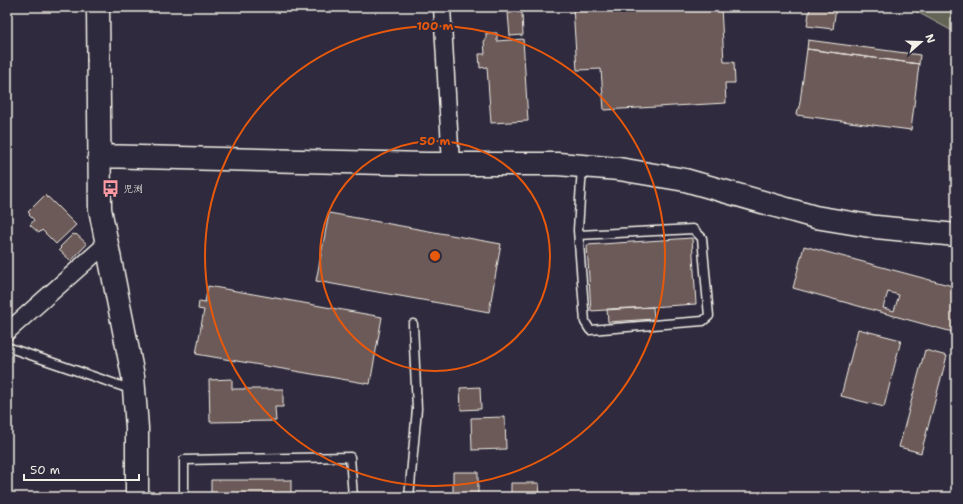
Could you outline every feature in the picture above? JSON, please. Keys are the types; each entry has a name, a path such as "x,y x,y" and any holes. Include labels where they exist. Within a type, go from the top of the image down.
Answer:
{"street":[{"path":"98,7 100,209 133,376 137,428 138,497"},
{"path":"442,7 451,164"},
{"path":"99,156 451,164 558,164 619,169 685,180 815,216 876,227 956,235"},
{"path":"7,332 106,244"}],"lane":[{"path":"579,235 693,228 702,238 709,316 703,321 590,330 585,322 579,235 582,166"},
{"path":"409,497 416,410 413,324"},
{"path":"7,347 134,391"},
{"path":"184,497 184,460 350,457 353,497"}],"green space":[{"path":"908,7 956,7 956,33"}],"building":[{"path":"573,7 721,7 724,62 734,62 735,83 725,83 726,103 604,110 601,69 577,70"},
{"path":"810,7 836,8 833,29 807,26"},
{"path":"522,12 523,35 510,36 508,13"},
{"path":"486,33 497,33 497,41 523,39 528,121 491,123 487,67 480,68 479,54 485,54 484,40 486,40"},
{"path":"808,40 920,55 919,64 807,49"},
{"path":"807,49 919,64 911,130 796,115 797,109 799,109"},
{"path":"45,195 76,225 56,244 42,230 39,233 30,225 34,220 28,212"},
{"path":"329,213 501,244 489,312 316,281"},
{"path":"73,234 76,234 87,244 71,261 59,250 61,248 60,247"},
{"path":"692,238 696,304 591,311 587,245"},
{"path":"804,246 956,287 956,333 793,288","holes":["888,292 899,295 894,311 883,308"]},
{"path":"208,286 382,317 370,384 196,354 204,310 198,309 199,301 205,302"},
{"path":"653,307 654,319 608,322 607,309"},
{"path":"858,329 901,340 884,407 841,396"},
{"path":"925,350 947,356 921,453 899,447"},
{"path":"232,379 232,389 283,389 283,407 275,407 276,421 210,422 209,380"},
{"path":"480,387 481,409 461,410 460,388"},
{"path":"505,417 506,449 472,450 471,418"},
{"path":"453,472 478,472 478,497 453,497"},
{"path":"211,480 291,480 291,497 211,497"},
{"path":"511,483 539,483 540,497 511,497"}],"place":[{"name":"児渕","path":"110,188"}]}
